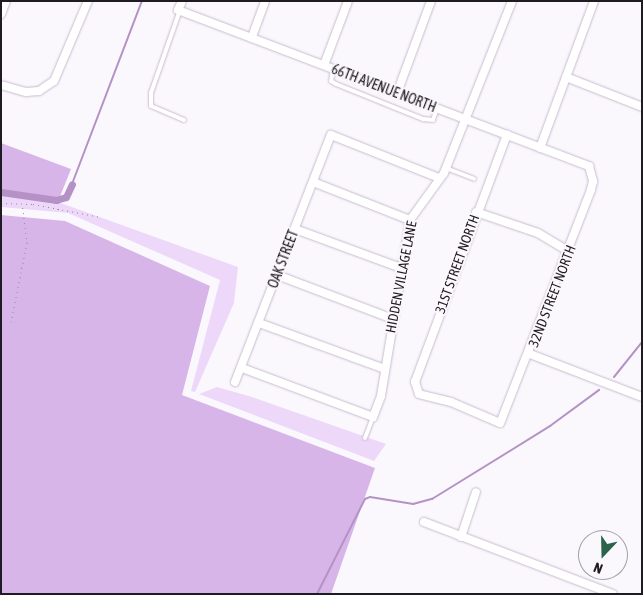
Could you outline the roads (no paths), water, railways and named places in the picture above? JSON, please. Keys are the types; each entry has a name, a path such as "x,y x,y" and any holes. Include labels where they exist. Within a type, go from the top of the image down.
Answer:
{"street":[{"path":"1,14 6,1"},
{"path":"1,85 26,92 39,91 54,81 62,68 88,1"},
{"path":"179,10 182,1"},
{"path":"252,37 266,1"},
{"path":"324,65 348,1"},
{"path":"397,93 431,1"},
{"name":"HIDDEN VILLAGE LANE","path":"373,417 381,396 410,220 446,168 467,120 512,1"},
{"path":"540,148 594,1"},
{"name":"66TH AVENUE NORTH","path":"179,10 590,166"},
{"path":"566,78 642,107"},
{"name":"OAK STREET","path":"235,382 331,135 439,178"},
{"name":"31ST STREET NORTH","path":"500,423 451,402 419,394 415,382 476,212 507,135"},
{"name":"32ND STREET NORTH","path":"500,423 530,354 591,190 593,181 590,166"},
{"path":"313,182 410,220"},
{"path":"476,212 538,232 568,251"},
{"path":"295,230 402,268"},
{"path":"277,275 393,320"},
{"path":"259,323 385,368"},
{"path":"530,354 642,397"},
{"path":"242,368 373,417"},
{"path":"461,537 476,492"},
{"path":"424,522 597,591 613,594"}],"lane":[{"path":"179,10 151,93 151,106 184,120"},
{"path":"334,68 331,81 336,84 423,119 433,120 437,108"},
{"path":"446,168 474,179"},
{"path":"364,438 373,417"}],"waterway":[{"path":"72,184 142,1"},
{"path":"1,192 56,200 66,197 72,184"},
{"path":"614,377 642,342"},
{"path":"317,594 365,499 370,497 413,504 432,499 550,426 599,390"}]}
